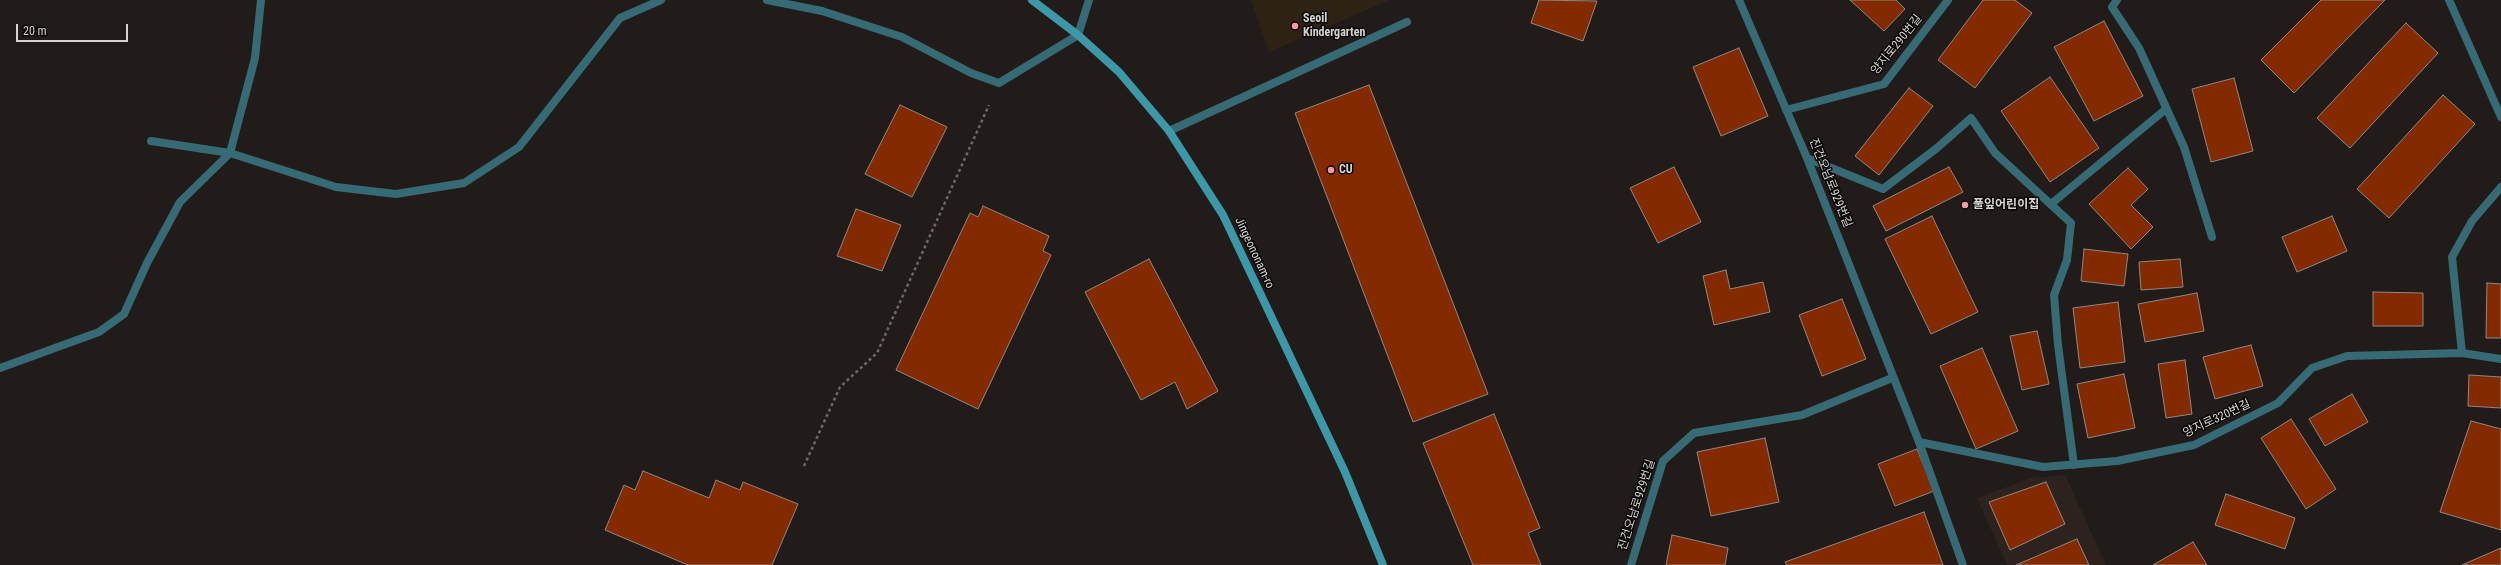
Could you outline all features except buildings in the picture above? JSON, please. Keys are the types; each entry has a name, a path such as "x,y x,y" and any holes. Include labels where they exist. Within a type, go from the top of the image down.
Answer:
{"main road":[{"name":"Jingeononam-ro","path":"1032,0 1078,34 1118,72 1169,131 1223,215 1345,472 1383,565"}],"lane":[{"path":"0,368 99,332 124,314 146,264 180,202 230,153 255,58 261,0"},
{"path":"151,141 230,153 336,187 396,194 464,183 519,147 620,18 660,0"},
{"path":"767,0 822,11 902,37 971,73 999,83 1078,34 1089,0"},
{"name":"진건오남로929번길","path":"1739,0 1807,158 1892,378 1919,442 1963,565"},
{"name":"양지로290번길","path":"1786,110 1884,84 1948,0"},
{"path":"2117,0 2112,7 2139,48 2184,147 2212,237"},
{"path":"2449,0 2501,117"},
{"path":"1169,131 1407,22"},
{"path":"2051,204 2166,109"},
{"path":"1807,158 1882,189 1937,148 1970,118 1995,153 2071,223 2067,260 2054,295 2058,345 2074,465"},
{"path":"2462,353 2452,257 2472,220 2501,187"},
{"name":"양지로320번길","path":"1919,442 2043,467 2117,461 2194,445 2278,403 2312,368 2347,356 2462,353 2501,359"},
{"name":"진건오남로929번길","path":"1631,565 1662,461 1694,433 1802,415 1892,378"}],"path":[{"path":"804,466 840,387 877,353 999,83"}],"shaded area":[{"name":"Seoil Kindergarten","path":"1251,0 1390,0 1269,52"},
{"path":"2065,475 2106,565 2007,565 1977,498 2031,478"}],"place":[{"name":"Seoil Kindergarten","path":"1295,26"},
{"name":"CU","path":"1331,170"},
{"name":"풀잎어린이집","path":"1965,205"}]}
